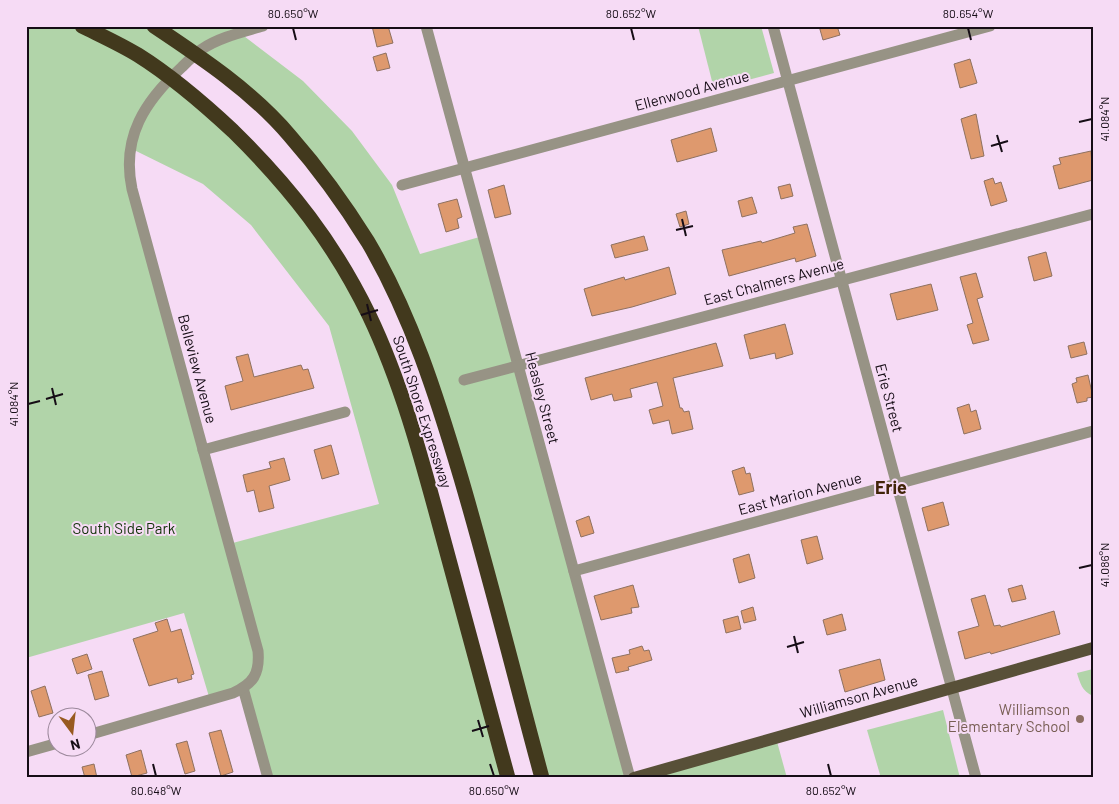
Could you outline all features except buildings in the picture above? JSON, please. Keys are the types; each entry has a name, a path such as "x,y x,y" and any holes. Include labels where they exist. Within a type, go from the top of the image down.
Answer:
{"highway":[{"name":"South Shore Expressway","path":"82,26 137,54 198,98 282,181 326,239 369,315 396,382 418,448 508,778"},
{"name":"South Shore Expressway","path":"154,26 220,73 290,135 330,187 368,243 401,308 426,368 446,428 473,520 542,778"}],"main road":[{"name":"Williamson Avenue","path":"634,778 1093,648"}],"street":[{"name":"Belleview Avenue","path":"244,688 258,670 258,651 129,175 130,147 137,126 162,85 202,49 240,32 263,26"},
{"name":"Heasley Street","path":"426,26 630,778"},
{"name":"Erie Street","path":"773,26 976,778"},
{"name":"Ellenwood Avenue","path":"402,185 990,26"},
{"name":"East Chalmers Avenue","path":"464,380 1093,214"},
{"path":"203,450 345,412"},
{"name":"East Marion Avenue","path":"574,571 1093,431"},
{"path":"98,732 222,697 244,688 268,778"},
{"path":"26,752 48,746"}],"green space":[{"name":"South Side Park","path":"26,26 263,26 240,33 303,81 352,131 392,185 420,254 483,236 630,778 542,778 473,521 388,280 290,135 195,55 170,78 305,211 383,347 508,778 268,778 244,689 210,700 184,613 26,658","holes":["130,148 203,184 251,225 329,326 379,504 229,544 128,160"]},
{"path":"698,26 761,26 774,73 714,89"},
{"path":"1093,669 1093,696 1084,689 1077,673"},
{"path":"943,710 960,778 881,778 867,730"},
{"path":"776,738 787,778 634,778"}],"place":[{"name":"Williamson Elementary School","path":"1080,719"}],"district":[{"name":"Erie","path":"891,488"}]}
